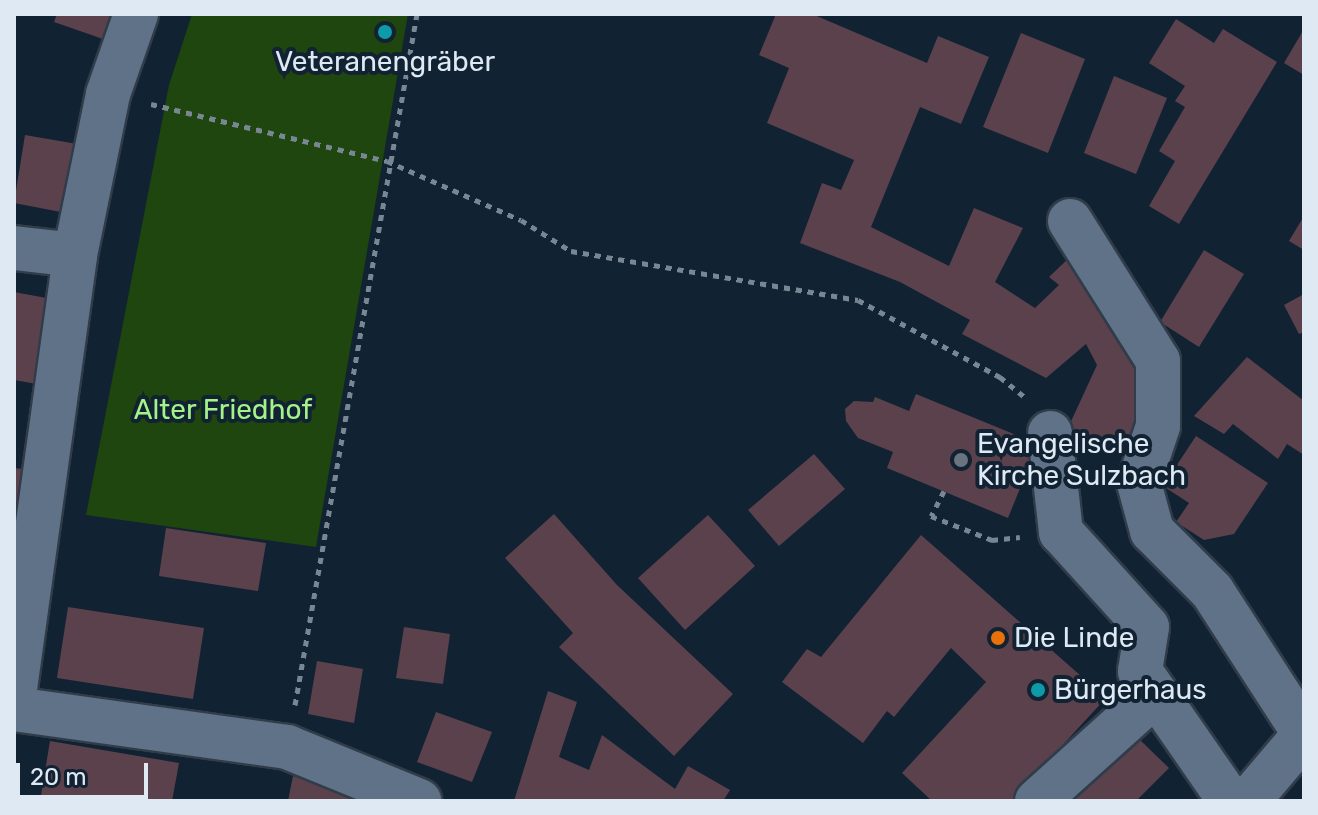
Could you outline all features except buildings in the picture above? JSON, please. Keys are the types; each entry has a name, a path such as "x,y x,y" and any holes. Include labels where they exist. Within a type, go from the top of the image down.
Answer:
{"street":[{"path":"14,696 75,255 108,94 136,14"},
{"path":"1070,221 1158,361 1158,426 1139,483 1152,531 1212,591 1304,734 1248,801"},
{"path":"14,248 75,255"},
{"path":"1050,433 1061,532 1147,627 1148,682 1230,801"},
{"path":"1037,801 1148,682"},
{"path":"14,709 287,747 419,801"}],"path":[{"path":"287,747 387,161 417,14"},
{"path":"108,94 387,161 521,220 571,251 858,300 1000,377 1046,414 1050,433"},
{"path":"944,491 931,516 992,540 1061,532"}],"green space":[{"name":"Alter Friedhof","path":"192,14 408,14 316,547 86,515 169,85"}],"place":[{"name":"Veteranengräber","path":"385,32"},
{"name":"Evangelische Kirche Sulzbach","path":"961,460"},
{"name":"Die Linde","path":"998,638"},
{"name":"Bürgerhaus","path":"1038,690"}]}
